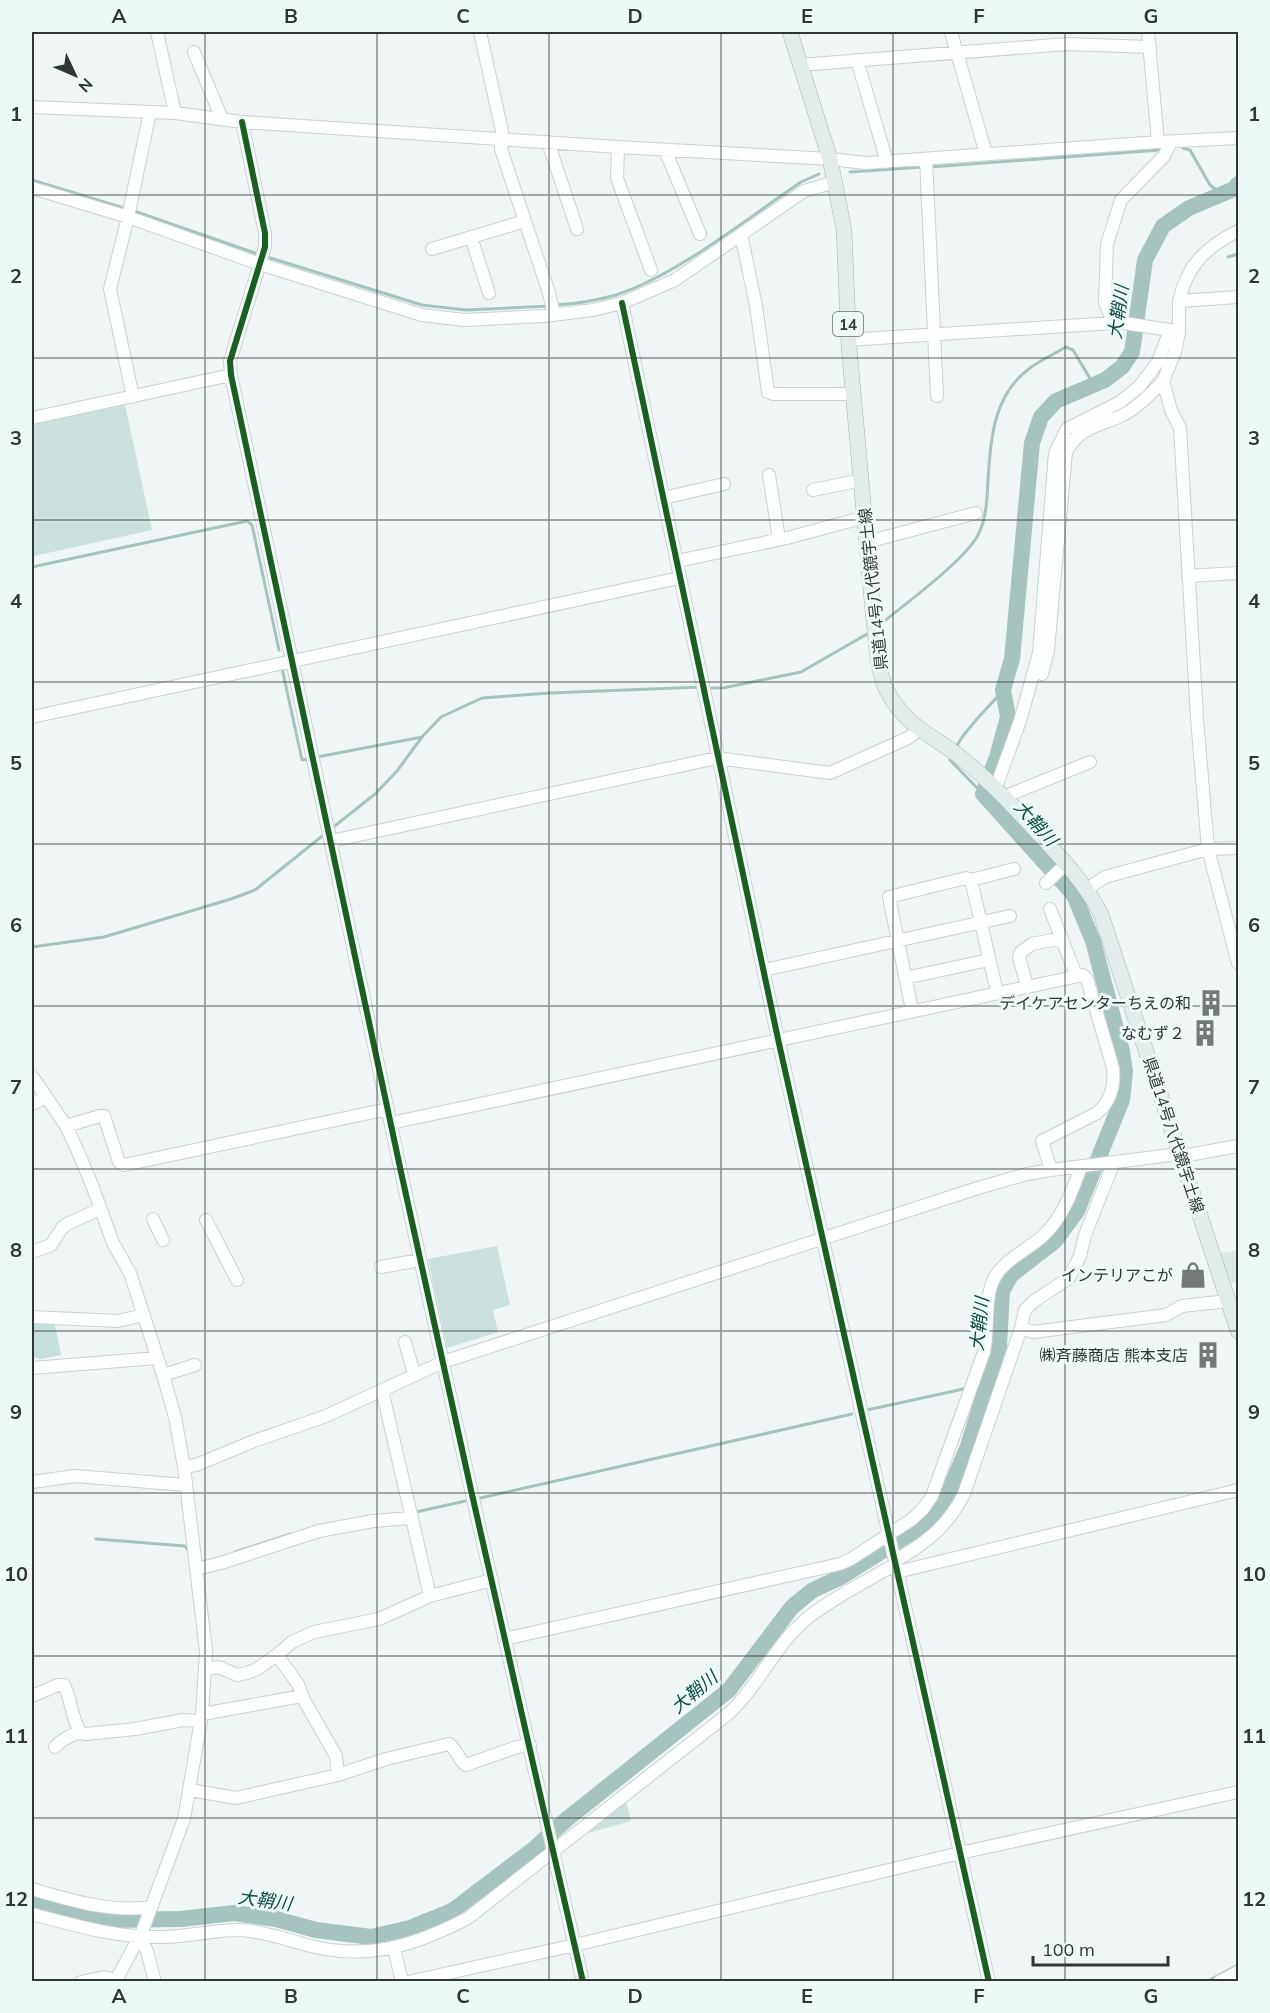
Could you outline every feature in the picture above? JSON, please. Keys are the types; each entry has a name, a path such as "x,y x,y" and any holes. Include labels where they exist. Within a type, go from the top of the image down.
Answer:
{"main road":[{"name":"県道14号八代鏡宇土線","path":"790,32 830,159 844,230 848,340 874,623 879,666 885,687 892,700 919,730 961,757 995,786 1063,866 1088,889 1101,914 1239,1331"}],"street":[{"path":"157,32 175,113"},
{"path":"480,32 502,131 501,149 552,305"},
{"path":"951,32 986,154"},
{"path":"1148,32 1158,142"},
{"path":"800,65 1067,44 1150,46"},
{"path":"194,52 222,119"},
{"path":"857,60 887,162"},
{"path":"32,107 175,113 242,122 866,163 1239,138"},
{"path":"133,397 110,289 150,112"},
{"path":"242,122 266,233 262,257 230,361 231,375 420,1260 504,1639 584,1982"},
{"path":"548,142 577,229"},
{"path":"1119,323 1105,302 1107,244 1121,200 1164,156 1171,142"},
{"path":"618,147 617,178 651,270"},
{"path":"665,150 700,234"},
{"path":"926,160 937,396"},
{"path":"32,188 129,212 422,315 464,320 552,305 593,310 622,303 675,280 804,191 835,182"},
{"path":"432,249 525,221"},
{"path":"995,786 1020,721 1039,653 1055,453 1067,429 1120,402 1139,387 1158,362 1183,284 1191,268 1202,255 1223,238 1239,231"},
{"path":"741,234 756,306 768,392 773,394 854,394"},
{"path":"471,237 489,293"},
{"path":"1179,301 1239,297"},
{"path":"622,303 778,1039 989,1982"},
{"path":"848,340 1119,323 1169,330"},
{"path":"1020,721 1031,705 1041,679 1048,650 1066,452 1080,433 1125,414 1163,381 1175,352 1169,330"},
{"path":"32,418 231,375"},
{"path":"1163,381 1171,410 1180,428 1188,576 1208,849 1239,963"},
{"path":"769,475 779,538"},
{"path":"813,490 862,480"},
{"path":"663,498 724,484"},
{"path":"867,542 976,513"},
{"path":"677,561 865,517"},
{"path":"1188,576 1239,573"},
{"path":"32,717 680,578"},
{"path":"330,840 717,758 830,773 838,772 908,738 919,730"},
{"path":"1007,800 1011,794 1090,762"},
{"path":"1088,889 1105,877 1208,849 1239,848"},
{"path":"1046,883 1063,866"},
{"path":"912,1010 889,897 1014,869"},
{"path":"971,879 997,992"},
{"path":"1050,909 1076,975"},
{"path":"764,970 1010,916"},
{"path":"1027,986 1019,957 1021,952 1032,944 1062,938"},
{"path":"905,978 989,960"},
{"path":"392,1123 1083,975 1088,979 1113,1068 1114,1081 1105,1106 1097,1113 1042,1141 1051,1170"},
{"path":"32,1076 66,1126 92,1185 113,1243 130,1274 163,1375 175,1417 184,1467 206,1651 201,1718 184,1819 141,1934 116,1981 104,1977 81,1982"},
{"path":"32,1104 45,1098"},
{"path":"66,1126 104,1116 119,1162 124,1164 388,1109"},
{"path":"184,1467 196,1465 254,1441 326,1416 443,1362 978,1188 1027,1174 1051,1170 1239,1146"},
{"path":"32,1914 63,1923 162,1937 239,1930 317,1948 355,1952 394,1948 438,1934 468,1918 552,1847 743,1701 790,1636 805,1620 895,1564 943,1527 956,1511 964,1494 1021,1328 1025,1310 1028,1305 1069,1278 1080,1256 1085,1234 1111,1163"},
{"path":"504,1639 840,1564 911,1520 932,1496 974,1380 987,1339 990,1290 994,1279 1003,1267 1044,1234 1056,1221 1084,1167"},
{"path":"32,1249 55,1242 62,1227 100,1209"},
{"path":"153,1219 163,1240"},
{"path":"206,1220 237,1280"},
{"path":"381,1267 420,1260"},
{"path":"1021,1328 1033,1332 1166,1315 1182,1306 1228,1300"},
{"path":"32,1317 118,1321 144,1315"},
{"path":"405,1342 414,1374"},
{"path":"32,1368 157,1358"},
{"path":"163,1375 195,1365"},
{"path":"382,1390 430,1596"},
{"path":"32,1482 75,1476 186,1485"},
{"path":"895,1564 1239,1490"},
{"path":"196,1569 319,1531 373,1521 411,1518"},
{"path":"206,1669 219,1667 237,1675 257,1669 292,1642 314,1632 379,1619 430,1596 492,1581"},
{"path":"277,1655 298,1684 336,1756 338,1774"},
{"path":"32,1696 58,1685 64,1685 69,1695 77,1727 86,1734 135,1729 201,1718 302,1695"},
{"path":"55,1747 60,1741 81,1732"},
{"path":"190,1790 236,1798 338,1774 386,1759 449,1744 461,1762 466,1765 517,1747 530,1745"},
{"path":"408,1982 575,1945 960,1853 1239,1792"},
{"path":"32,1889 68,1900 150,1910"},
{"path":"141,1934 154,1982"},
{"path":"394,1948 402,1982"},
{"path":"1219,1982 1239,1972"}],"shaded area":[{"path":"1238,1250 1238,1282 1230,1283 1219,1253"},
{"path":"32,1321 54,1321 61,1355 41,1359 32,1357"}],"green space":[{"path":"124,400 152,530 34,556 32,546 32,420"},
{"path":"497,1246 510,1305 493,1310 498,1332 447,1348 428,1259"},
{"path":"626,1801 631,1821 588,1833"}],"waterway":[{"path":"1183,148 1190,150 1210,185 1221,194"},
{"path":"930,167 1160,150"},
{"path":"850,172 923,167"},
{"path":"556,305 602,299 640,286 688,260 801,182 819,174"},
{"path":"32,180 127,209"},
{"name":"大鞘川","path":"32,1901 59,1910 108,1920 181,1919 234,1913 276,1919 316,1930 371,1937 410,1928 452,1911 535,1848 567,1819 729,1690 792,1607 813,1590 841,1577 930,1521 945,1501 968,1446 999,1346 1002,1291 1011,1275 1055,1241 1077,1211 1122,1100 1125,1072 1122,1051 1093,941 1074,895 983,794 997,757 1008,717 1003,690 1012,659 1032,443 1041,417 1056,401 1105,380 1122,367 1132,352 1145,260 1163,226 1189,208 1234,189 1238,184"},
{"path":"134,211 258,254"},
{"path":"1228,257 1238,254"},
{"path":"264,256 422,305 466,310 550,306"},
{"path":"882,623 950,567 973,543 979,533 984,520 996,418 1008,391 1018,379 1034,365 1066,347 1073,350 1094,385"},
{"path":"32,567 247,521 252,525 279,650"},
{"path":"707,688 723,688 801,672 867,634"},
{"path":"282,668 302,760 310,759"},
{"path":"331,829 375,794 441,717 482,698 701,687"},
{"path":"956,747 972,724 1003,690"},
{"path":"317,757 422,737"},
{"path":"952,756 950,760 983,794"},
{"path":"32,947 104,937 255,890 326,833"},
{"path":"974,1386 986,1384"},
{"path":"867,1410 968,1388"},
{"path":"476,1499 852,1414"},
{"path":"416,1512 470,1500"},
{"path":"235,1552 291,1534"},
{"path":"96,1539 185,1546 188,1550"},
{"path":"1206,1982 1238,1965"}],"cycle path":[{"path":"242,122 265,233 265,247 230,361 231,375 410,1212 583,1982"},
{"path":"622,303 778,1039 989,1982"}],"place":[{"name":"デイケアセンターちえの和","path":"1211,1003"},
{"name":"なむず２","path":"1205,1033"},
{"name":"インテリアこが","path":"1193,1275"},
{"name":"㈱斉藤商店 熊本支店","path":"1208,1355"}]}
